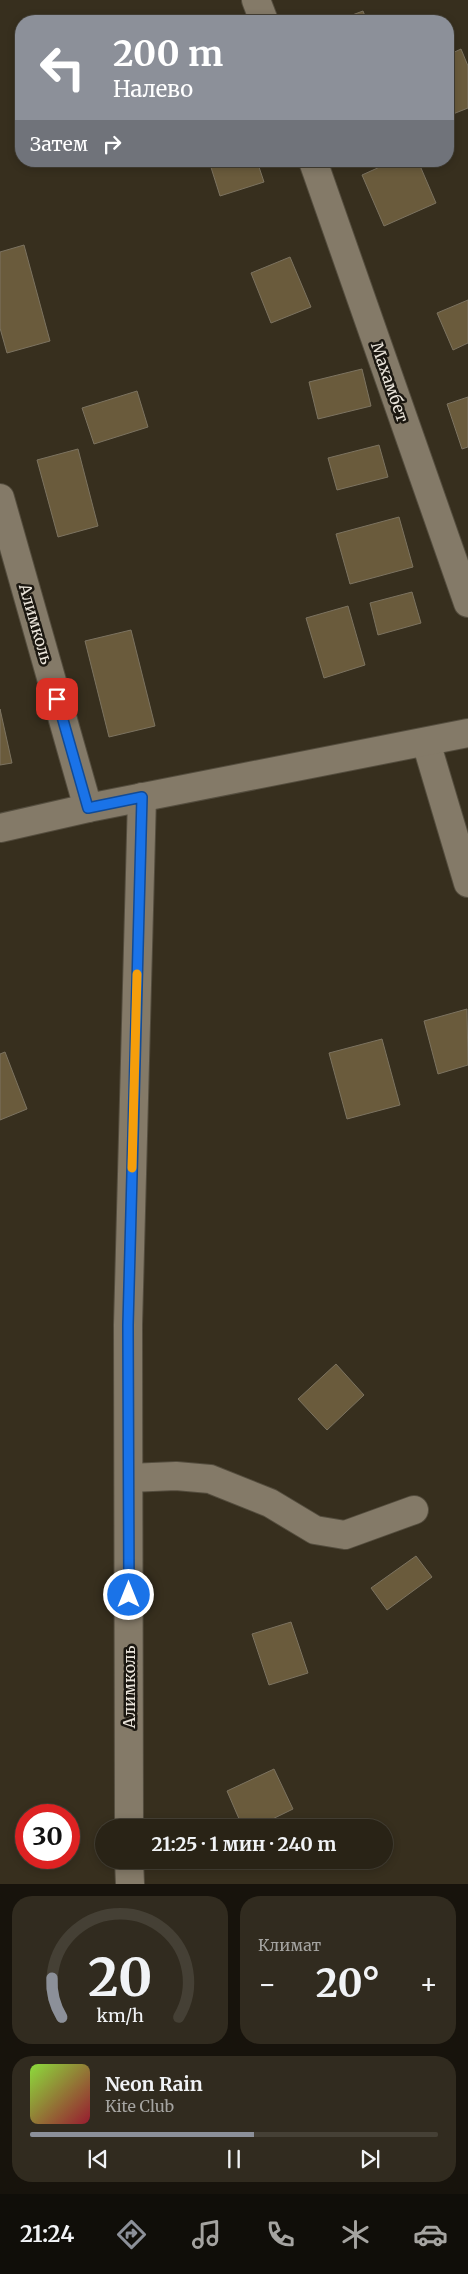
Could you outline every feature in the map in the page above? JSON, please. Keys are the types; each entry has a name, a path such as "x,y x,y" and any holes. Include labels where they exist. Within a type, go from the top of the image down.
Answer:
{"street":[{"path":"256,0 262,15"},
{"name":"Махамбет","path":"315,167 468,603"},
{"name":"Алимколь","path":"0,498 88,808"},
{"path":"0,828 142,797 468,733"},
{"path":"426,742 468,883"},
{"name":"Алимколь","path":"129,1819 128,1325 142,797"},
{"path":"129,1478 176,1476 210,1479 270,1503 315,1530 344,1535 414,1510"},
{"path":"130,1869 130,1884"}],"building":[{"path":"363,11 365,15 352,15"},
{"path":"461,49 468,66 468,108 454,114 454,52"},
{"path":"211,167 259,167 264,182 220,196"},
{"path":"380,167 421,167 436,203 384,226 362,175"},
{"path":"24,245 50,341 7,353 0,328 0,252"},
{"path":"290,257 311,307 271,323 251,273"},
{"path":"468,300 468,343 453,350 437,313"},
{"path":"362,369 371,406 318,419 309,382"},
{"path":"137,391 148,427 94,444 82,408"},
{"path":"468,397 468,447 462,449 447,404"},
{"path":"379,445 388,477 337,490 328,458"},
{"path":"78,449 98,526 58,537 37,460"},
{"path":"399,517 413,567 350,584 336,534"},
{"path":"412,592 421,623 378,635 370,603"},
{"path":"348,606 365,665 324,678 306,618"},
{"path":"131,630 155,726 109,737 85,641"},
{"path":"0,709 12,763 0,765"},
{"path":"467,1009 468,1065 438,1074 424,1021"},
{"path":"382,1039 400,1105 347,1119 329,1053"},
{"path":"5,1052 27,1109 0,1120 0,1054"},
{"path":"336,1364 364,1395 327,1430 298,1399"},
{"path":"416,1556 432,1577 387,1610 371,1588"},
{"path":"291,1622 308,1673 269,1685 252,1634"},
{"path":"274,1769 293,1809 272,1819 239,1819 227,1791"}],"slow traffic":[{"path":"132,1168 137,974"}],"route":[{"path":"57,699 88,808 142,797 128,1325 129,1595"}]}
